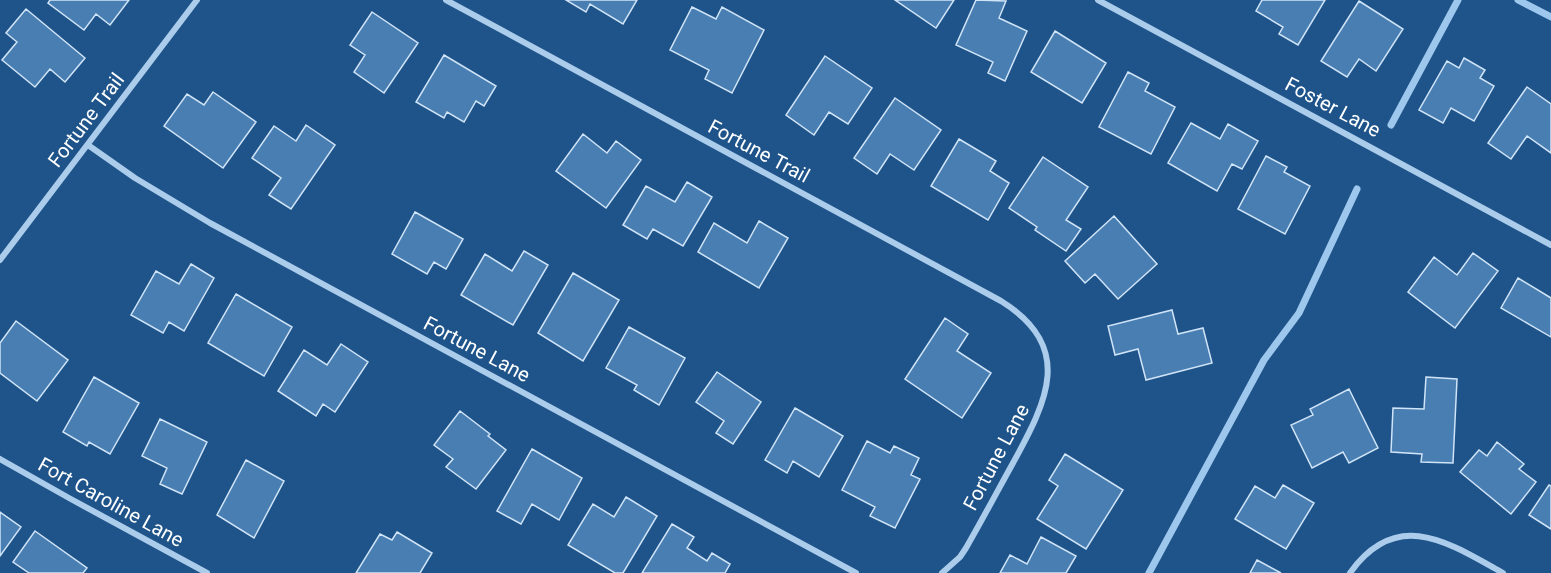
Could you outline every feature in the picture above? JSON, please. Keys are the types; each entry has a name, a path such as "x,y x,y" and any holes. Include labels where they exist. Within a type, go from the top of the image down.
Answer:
{"street":[{"name":"Fortune Trail","path":"0,260 197,0"},
{"name":"Fortune Trail","path":"446,0 1001,301 1023,315 1038,333 1044,345"},
{"name":"Foster Lane","path":"1098,0 1551,245"},
{"name":"Fortune Lane","path":"88,144 135,178 193,214 856,573"},
{"name":"Fortune Lane","path":"942,573 960,557 966,548 1040,411 1046,392 1047,377 1044,345"},
{"name":"Fort Caroline Lane","path":"0,459 207,573"},
{"path":"1350,573 1361,559 1377,546 1412,535 1437,539 1503,573"}],"building":[{"path":"50,0 129,0 110,25 96,14 84,30 48,3"},
{"path":"566,0 637,0 623,24 590,4 586,12"},
{"path":"895,0 954,0 936,28"},
{"path":"976,0 1006,1 999,18 1027,31 1005,81 988,73 993,62 956,45"},
{"path":"1262,0 1325,0 1298,45 1279,34 1283,27 1256,11"},
{"path":"1359,1 1403,29 1376,71 1359,59 1347,77 1321,61"},
{"path":"692,7 716,19 722,7 764,30 732,93 705,79 709,70 670,50"},
{"path":"26,9 85,58 65,82 50,69 35,87 2,60 17,42 6,33"},
{"path":"372,12 418,43 384,93 354,72 365,55 350,45"},
{"path":"1055,31 1106,63 1082,103 1031,72"},
{"path":"444,55 496,86 484,106 476,101 464,122 447,112 444,118 416,102"},
{"path":"825,56 872,88 848,124 829,112 814,135 786,115"},
{"path":"1464,58 1485,70 1480,78 1494,86 1474,121 1451,108 1443,123 1419,110 1447,61 1459,68"},
{"path":"1128,72 1149,83 1145,91 1175,107 1151,154 1099,127"},
{"path":"1527,87 1551,104 1551,153 1527,136 1511,159 1488,143"},
{"path":"213,92 256,122 223,168 164,126 187,94 204,105"},
{"path":"895,98 941,130 914,170 890,154 877,174 854,158"},
{"path":"1191,123 1220,139 1228,124 1258,141 1242,169 1232,164 1217,191 1168,163"},
{"path":"306,125 335,145 291,209 269,195 281,178 252,158 274,126 296,141"},
{"path":"583,134 607,153 616,141 641,160 606,208 556,171"},
{"path":"959,139 996,161 990,171 1009,183 988,220 931,186"},
{"path":"1266,156 1287,167 1284,172 1310,186 1285,234 1238,209"},
{"path":"1043,157 1088,187 1066,220 1081,229 1066,251 1035,230 1037,227 1009,208"},
{"path":"687,182 712,197 683,246 653,229 647,239 623,225 646,186 675,202"},
{"path":"415,212 463,239 446,269 434,262 427,274 392,254"},
{"path":"1114,216 1157,264 1118,299 1095,274 1085,283 1065,261"},
{"path":"759,221 788,238 759,288 698,252 714,223 747,243"},
{"path":"524,251 548,265 513,325 461,295 485,254 512,271"},
{"path":"1473,253 1498,271 1455,328 1408,292 1434,257 1457,275"},
{"path":"191,264 214,278 184,331 169,322 163,333 131,315 156,271 179,284"},
{"path":"573,273 619,300 583,361 538,333"},
{"path":"1518,278 1551,298 1551,337 1501,308"},
{"path":"236,294 292,327 264,376 208,343"},
{"path":"1172,310 1178,334 1203,328 1212,363 1146,380 1138,349 1115,355 1108,326"},
{"path":"945,318 968,334 957,351 991,373 962,418 905,379"},
{"path":"16,321 68,360 37,401 0,373 0,343"},
{"path":"629,327 685,358 659,405 634,390 637,385 606,368"},
{"path":"341,344 368,362 335,412 323,404 316,416 278,391 304,350 327,365"},
{"path":"717,372 761,402 733,444 716,433 724,421 696,402"},
{"path":"94,377 139,403 110,454 89,442 87,446 63,432"},
{"path":"1426,377 1457,379 1453,463 1421,462 1422,454 1391,452 1393,408 1424,409"},
{"path":"1349,389 1378,448 1349,463 1343,452 1312,468 1291,425 1313,415 1310,409"},
{"path":"795,408 843,436 819,477 793,461 787,473 765,460"},
{"path":"460,411 490,434 488,436 506,450 476,489 446,467 453,459 434,445"},
{"path":"160,419 207,442 182,494 160,484 167,468 142,456"},
{"path":"867,441 890,453 894,446 919,458 911,475 920,479 895,528 870,516 875,507 842,490"},
{"path":"1497,442 1524,464 1519,469 1536,482 1511,514 1460,472 1479,450 1487,456"},
{"path":"532,449 582,478 559,520 532,504 521,524 497,511"},
{"path":"1065,454 1123,490 1086,549 1037,519 1058,486 1049,480"},
{"path":"246,460 284,481 254,538 217,515"},
{"path":"1283,485 1314,503 1286,549 1235,519 1255,486 1275,498"},
{"path":"1549,485 1551,486 1551,529 1529,515"},
{"path":"626,497 657,516 623,573 615,573 568,545 593,504 614,517"},
{"path":"0,512 21,527 0,556"},
{"path":"672,524 694,537 687,548 707,561 712,553 730,564 725,573 642,573"},
{"path":"35,531 87,568 83,573 29,573 13,562"},
{"path":"397,532 432,553 420,573 356,573 380,534 392,540"},
{"path":"1041,537 1076,556 1066,573 1000,573 1010,555 1027,564"},
{"path":"1257,560 1281,573 1250,573"}],"waterway":[{"path":"1391,125 1458,0"},
{"path":"1518,0 1551,17"},
{"path":"1149,573 1264,360 1299,313 1357,189"}]}
